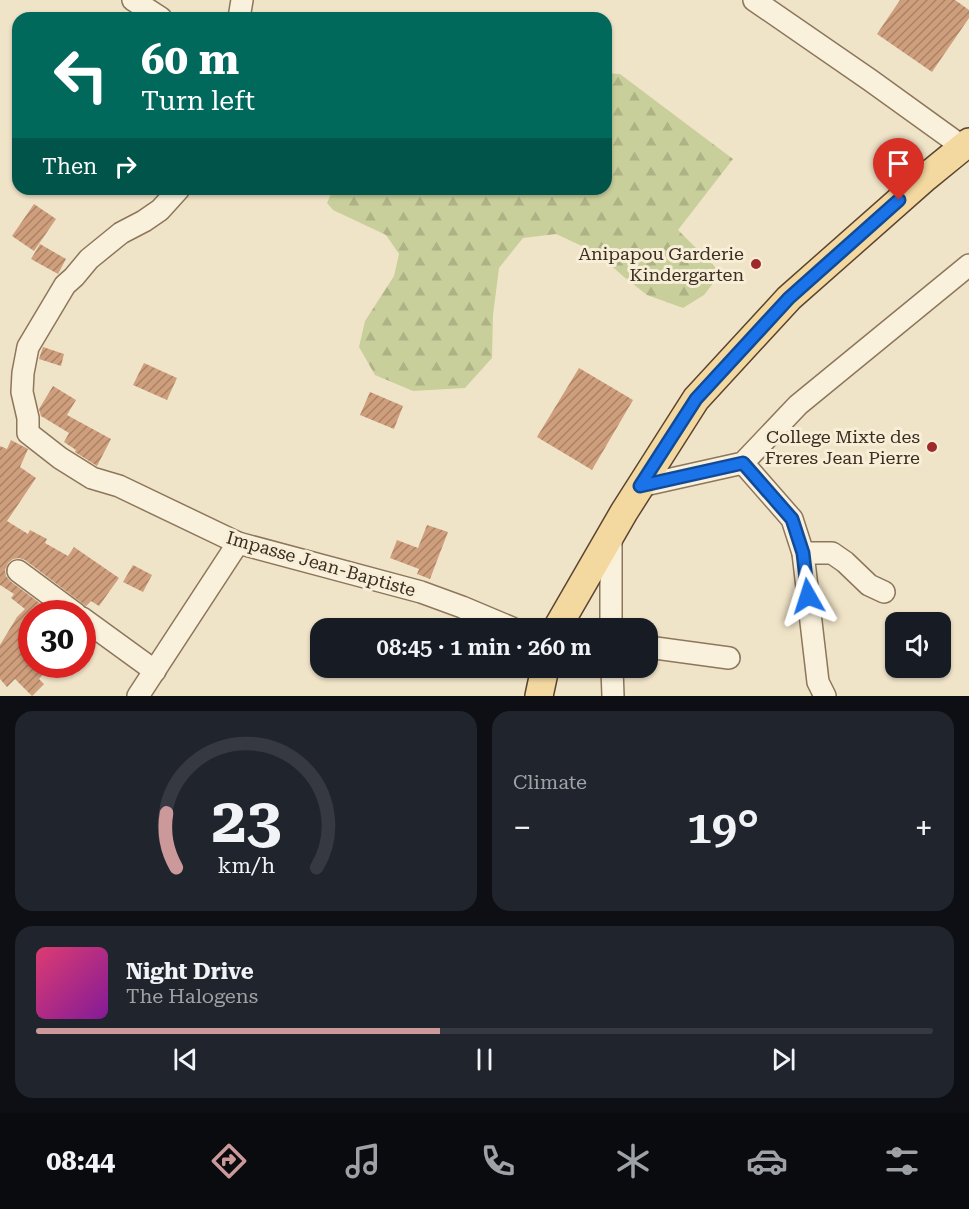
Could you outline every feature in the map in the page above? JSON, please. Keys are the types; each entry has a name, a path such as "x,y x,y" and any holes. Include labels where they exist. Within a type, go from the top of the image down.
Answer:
{"main road":[{"path":"563,618 640,486 696,399 789,298 918,183 966,144"},
{"path":"539,696 543,678"}],"street":[{"path":"133,0 152,12"},
{"path":"754,0 966,144"},
{"name":"Impasse Jean-Baptiste","path":"174,195 160,210 121,233 89,259 65,285 28,347 22,392 28,418 28,433 60,458 92,478 119,486 237,543 421,592 488,618"},
{"path":"640,486 743,463 798,405 966,272"},
{"path":"743,463 792,519 803,553 818,682 825,696"},
{"path":"611,534 615,618"},
{"path":"138,696 237,543"},
{"path":"803,553 832,553 869,585 884,592"},
{"path":"18,571 57,600"},
{"path":"96,628 155,671"},
{"path":"658,648 729,658"},
{"path":"612,678 613,696"}],"green space":[{"path":"612,73 620,74 733,159 678,230 721,273 704,295 683,308 647,295 597,253 556,234 523,238 499,268 493,315 492,358 465,388 413,391 375,375 359,347 365,321 394,276 399,254 386,235 333,210 327,203 330,195 612,195"}],"building":[{"path":"900,0 955,0 969,10 969,18 932,72 877,34"},
{"path":"34,204 56,219 34,251 12,236"},
{"path":"40,244 66,259 58,274 31,259"},
{"path":"43,347 64,354 61,366 39,359"},
{"path":"144,363 177,378 167,400 133,385"},
{"path":"579,368 633,400 592,470 537,437"},
{"path":"53,386 76,400 67,415 111,439 97,466 64,442 69,433 41,416 39,409"},
{"path":"370,392 403,406 394,429 360,415"},
{"path":"11,440 28,449 20,467 36,478 7,521 28,534 30,530 47,539 45,543 68,556 74,547 119,578 99,606 96,604 96,600 78,600 25,560 19,558 8,563 5,570 6,576 36,600 18,600 18,604 11,598 14,594 0,585 0,446 7,449"},
{"path":"427,525 448,532 430,579 417,574 419,569 390,558 397,540 418,548"},
{"path":"133,565 152,575 143,592 123,582"},
{"path":"17,617 18,678 40,678 44,684 32,696 15,679 7,687 0,679 0,645"}],"place":[{"name":"Anipapou Garderie Kindergarten","path":"756,264"},
{"name":"College Mixte des Freres Jean Pierre","path":"932,447"}],"route":[{"path":"808,596 803,553 792,519 743,463 640,486 696,399 789,298 899,200"}]}
